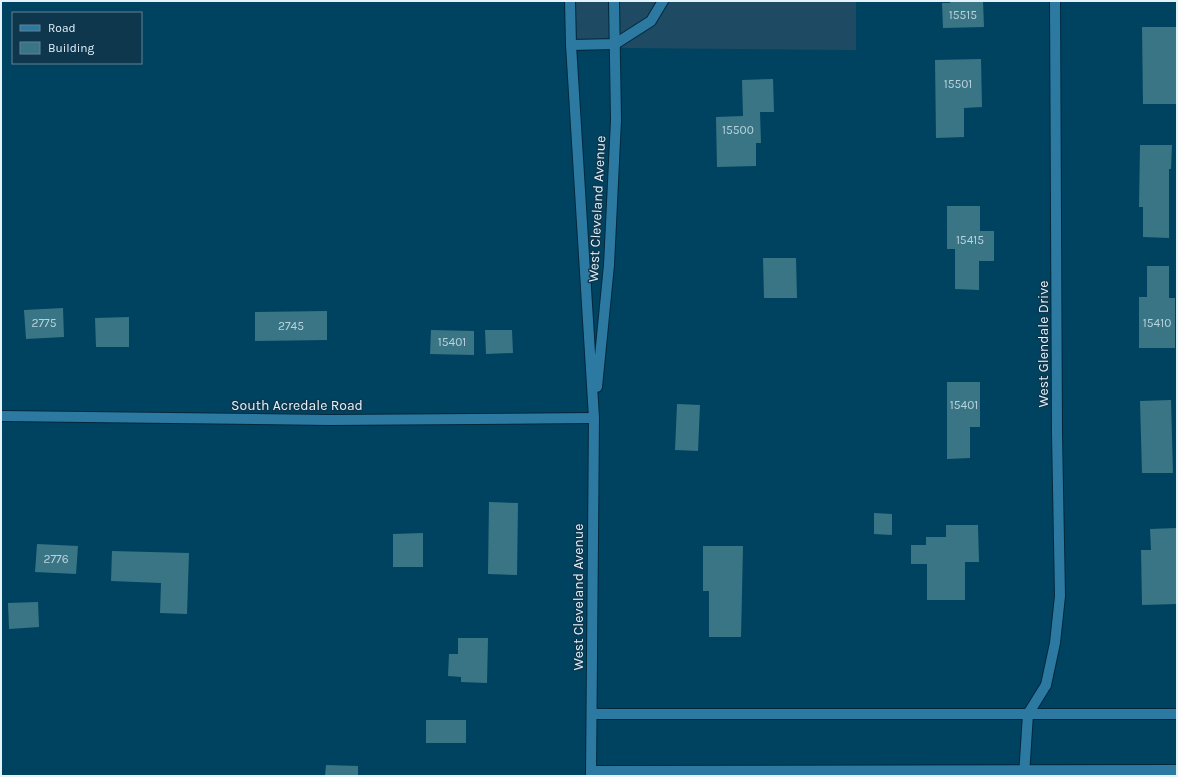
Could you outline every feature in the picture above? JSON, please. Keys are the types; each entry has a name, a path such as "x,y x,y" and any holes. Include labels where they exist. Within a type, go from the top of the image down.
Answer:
{"street":[{"name":"West Cleveland Avenue","path":"570,1 571,45 594,418 591,774"},
{"name":"West Cleveland Avenue","path":"594,418 609,265 616,120 614,1"},
{"path":"571,45 615,44 650,21 663,1"},
{"name":"West Glendale Drive","path":"1028,714 1046,685 1055,643 1060,596 1057,434 1055,1"},
{"name":"South Acredale Road","path":"1,416 330,420 594,418"},
{"path":"592,714 1177,714"},
{"path":"1024,773 1028,714"},
{"path":"591,774 1024,773 1177,770"}],"shaded area":[{"path":"570,1 856,1 856,50 630,48 571,45"}],"building":[{"path":"950,1 983,1 984,27 943,28 942,3 950,3"},
{"path":"1142,27 1176,27 1177,104 1143,104"},
{"path":"981,59 982,107 964,108 964,137 936,138 935,60"},
{"path":"773,79 774,112 760,112 761,143 756,143 756,166 717,167 716,117 743,116 742,80"},
{"path":"1140,145 1172,145 1171,169 1169,169 1169,238 1143,237 1143,207 1139,207"},
{"path":"947,206 980,206 980,231 994,231 994,261 979,261 979,290 955,289 955,249 947,249"},
{"path":"763,258 796,258 797,298 764,298"},
{"path":"1147,266 1169,266 1169,298 1175,298 1175,348 1139,348 1139,297 1147,297"},
{"path":"63,308 64,337 26,339 24,310"},
{"path":"327,311 327,340 255,341 255,312"},
{"path":"129,317 129,347 96,347 95,318"},
{"path":"431,330 474,331 474,355 430,354"},
{"path":"485,330 512,330 513,353 486,354"},
{"path":"947,382 980,382 980,427 970,427 970,458 947,459"},
{"path":"1171,400 1173,473 1142,473 1140,401"},
{"path":"677,404 700,405 698,451 675,450"},
{"path":"489,502 518,503 517,575 488,574"},
{"path":"874,513 892,514 892,535 874,534"},
{"path":"946,525 978,525 979,562 965,562 965,600 927,600 927,564 911,564 911,545 926,545 926,537 946,537"},
{"path":"1177,528 1177,604 1142,605 1141,550 1151,550 1150,529"},
{"path":"423,533 423,567 393,567 393,534"},
{"path":"37,544 78,546 76,574 35,572"},
{"path":"703,546 743,546 741,637 709,637 709,591 703,591"},
{"path":"112,551 189,553 187,614 160,613 161,583 111,581"},
{"path":"38,602 39,627 9,629 8,603"},
{"path":"458,638 488,638 487,683 461,682 461,677 448,676 449,654 458,654"},
{"path":"426,720 466,720 466,743 426,743"},
{"path":"326,765 358,766 358,776 325,776"}]}
